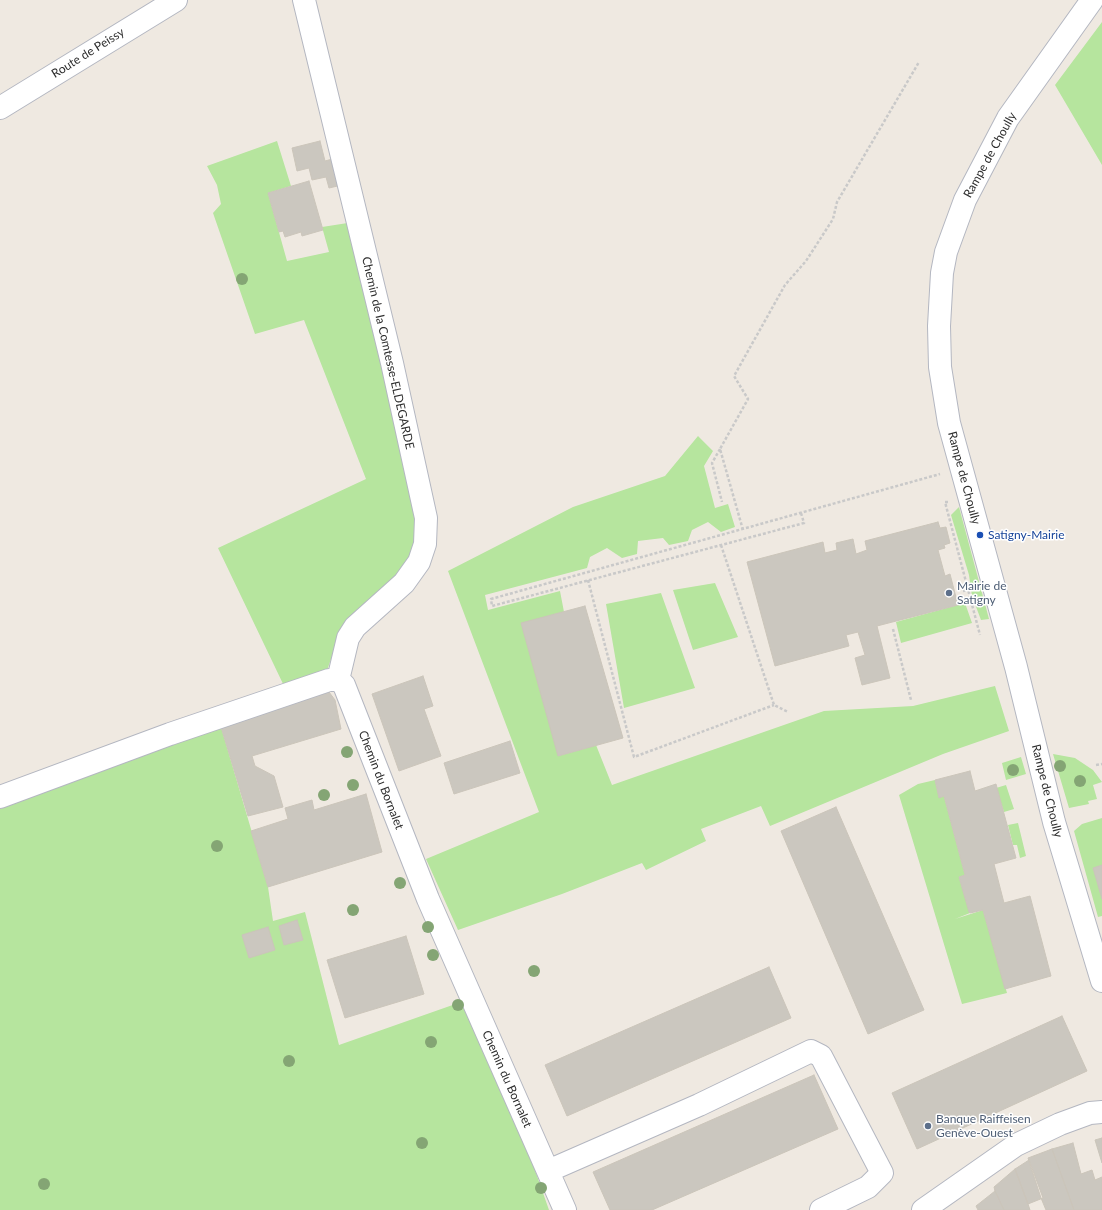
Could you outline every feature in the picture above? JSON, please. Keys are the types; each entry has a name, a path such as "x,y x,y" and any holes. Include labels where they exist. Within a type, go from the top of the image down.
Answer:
{"street":[{"name":"Route de Peissy","path":"0,108 176,0"},
{"name":"Chemin de la Comtesse-ELDEGARDE","path":"304,0 392,363 426,518 425,544 419,562 404,583 355,627 348,638 338,680"},
{"name":"Rampe de Choully","path":"1092,0 1008,118 965,200 946,252 942,273 939,326 940,367 949,423 1016,667 1054,822 1102,981"},
{"path":"0,797 170,734 329,680 338,680"},
{"name":"Chemin du Bornalet","path":"338,680 344,685 428,899 565,1210"},
{"path":"548,1171 699,1105 811,1050 821,1056 882,1173 868,1187 821,1210"},
{"path":"922,1210 1016,1145 1060,1124 1090,1113 1102,1112"}],"path":[{"path":"722,502 712,463 748,399 734,376 785,285 806,261 833,219 837,202 919,62"},
{"path":"720,448 743,530"},
{"path":"801,513 804,523 492,606 491,599 743,530 801,513 943,473"},
{"path":"952,502 945,502 980,635"},
{"path":"721,545 774,705 788,712"},
{"path":"588,580 634,757 774,705"},
{"path":"963,591 968,590"},
{"path":"893,629 911,700"},
{"path":"1096,765 1102,764"}],"green space":[{"path":"1102,22 1102,165 1055,85"},
{"path":"277,141 291,186 268,193 287,261 329,252 322,227 354,222 412,476 419,542 412,558 336,645 325,676 285,688 218,548 366,479 304,320 255,334 213,213 221,204 217,185 207,166"},
{"path":"698,436 713,451 704,466 715,508 728,504 735,527 721,532 708,522 692,530 688,541 669,545 663,538 638,541 637,554 622,558 607,548 590,557 587,568 485,595 488,610 560,591 564,612 558,756 596,745 612,785 824,711 913,706 995,686 1009,731 943,754 770,826 761,806 701,829 706,841 646,870 642,863 562,894 458,930 426,859 539,812 448,571 573,507 665,476"},
{"path":"959,507 989,619 981,620 972,596 969,575 951,515"},
{"path":"715,583 738,637 693,650 673,590"},
{"path":"661,593 695,688 624,708 606,604"},
{"path":"965,603 972,623 901,643 896,622"},
{"path":"221,727 268,887 273,921 305,912 339,1045 464,1001 530,1156 549,1210 0,1210 0,809 55,788 62,781"},
{"path":"1053,754 1075,758 1093,770 1102,782 1093,785 1097,799 1088,801 1089,804 1069,808"},
{"path":"1021,757 1026,774 1006,780 1002,763"},
{"path":"935,780 939,797 944,796 965,875 959,877 970,913 955,919 983,910 1007,993 962,1004 899,795 918,784"},
{"path":"1006,785 1014,809 1004,812 996,788"},
{"path":"1102,818 1102,916 1098,917 1074,831 1082,824"},
{"path":"1018,823 1026,856 1020,858 1017,845 1013,845 1008,825"}],"building":[{"path":"320,141 325,161 336,158 342,185 329,188 326,177 312,180 309,168 297,171 292,148"},
{"path":"309,181 323,230 302,236 301,232 285,237 283,231 279,232 268,193"},
{"path":"938,522 940,528 946,527 950,543 944,545 945,548 938,550 945,576 950,574 958,605 877,626 890,678 862,685 855,658 865,655 858,632 846,635 849,646 775,666 747,562 823,542 825,553 837,550 836,543 853,539 856,554 867,550 865,541"},
{"path":"585,606 623,738 558,756 521,623"},
{"path":"423,676 433,706 424,709 441,756 399,771 372,694"},
{"path":"329,692 335,700 341,729 252,756 255,766 274,776 283,807 248,816 221,727"},
{"path":"510,741 520,773 454,794 444,763"},
{"path":"970,771 975,791 996,784 1016,858 994,864 1004,903 1030,896 1051,976 1005,989 983,910 969,912 959,877 965,875 944,796 939,798 935,780"},
{"path":"366,794 382,852 268,887 251,831 288,819 285,808 312,800 314,810"},
{"path":"836,807 924,1010 868,1034 781,831"},
{"path":"1102,865 1102,899 1093,868"},
{"path":"297,920 303,940 284,945 279,926"},
{"path":"268,927 275,950 249,958 242,935"},
{"path":"406,936 424,994 345,1018 327,960"},
{"path":"769,967 791,1018 567,1116 545,1065"},
{"path":"1062,1016 1087,1071 917,1149 892,1093"},
{"path":"814,1075 838,1129 652,1210 610,1210 593,1172"},
{"path":"1102,1138 1102,1163 1095,1140"},
{"path":"1073,1143 1081,1174 1092,1170 1095,1180 1102,1177 1102,1210 1074,1210 1052,1149"},
{"path":"1052,1149 1074,1210 1046,1210 1041,1198 1028,1158"},
{"path":"1029,1160 1043,1198 1028,1204 1015,1169"},
{"path":"1015,1169 1030,1210 1004,1210 995,1191 994,1187"},
{"path":"995,1191 1004,1210 978,1210 976,1206"}],"place":[{"name":"Satigny-Mairie","path":"980,535"},
{"name":"Mairie de Satigny","path":"949,593"},
{"name":"Banque Raiffeisen Genève-Ouest","path":"928,1126"}]}
